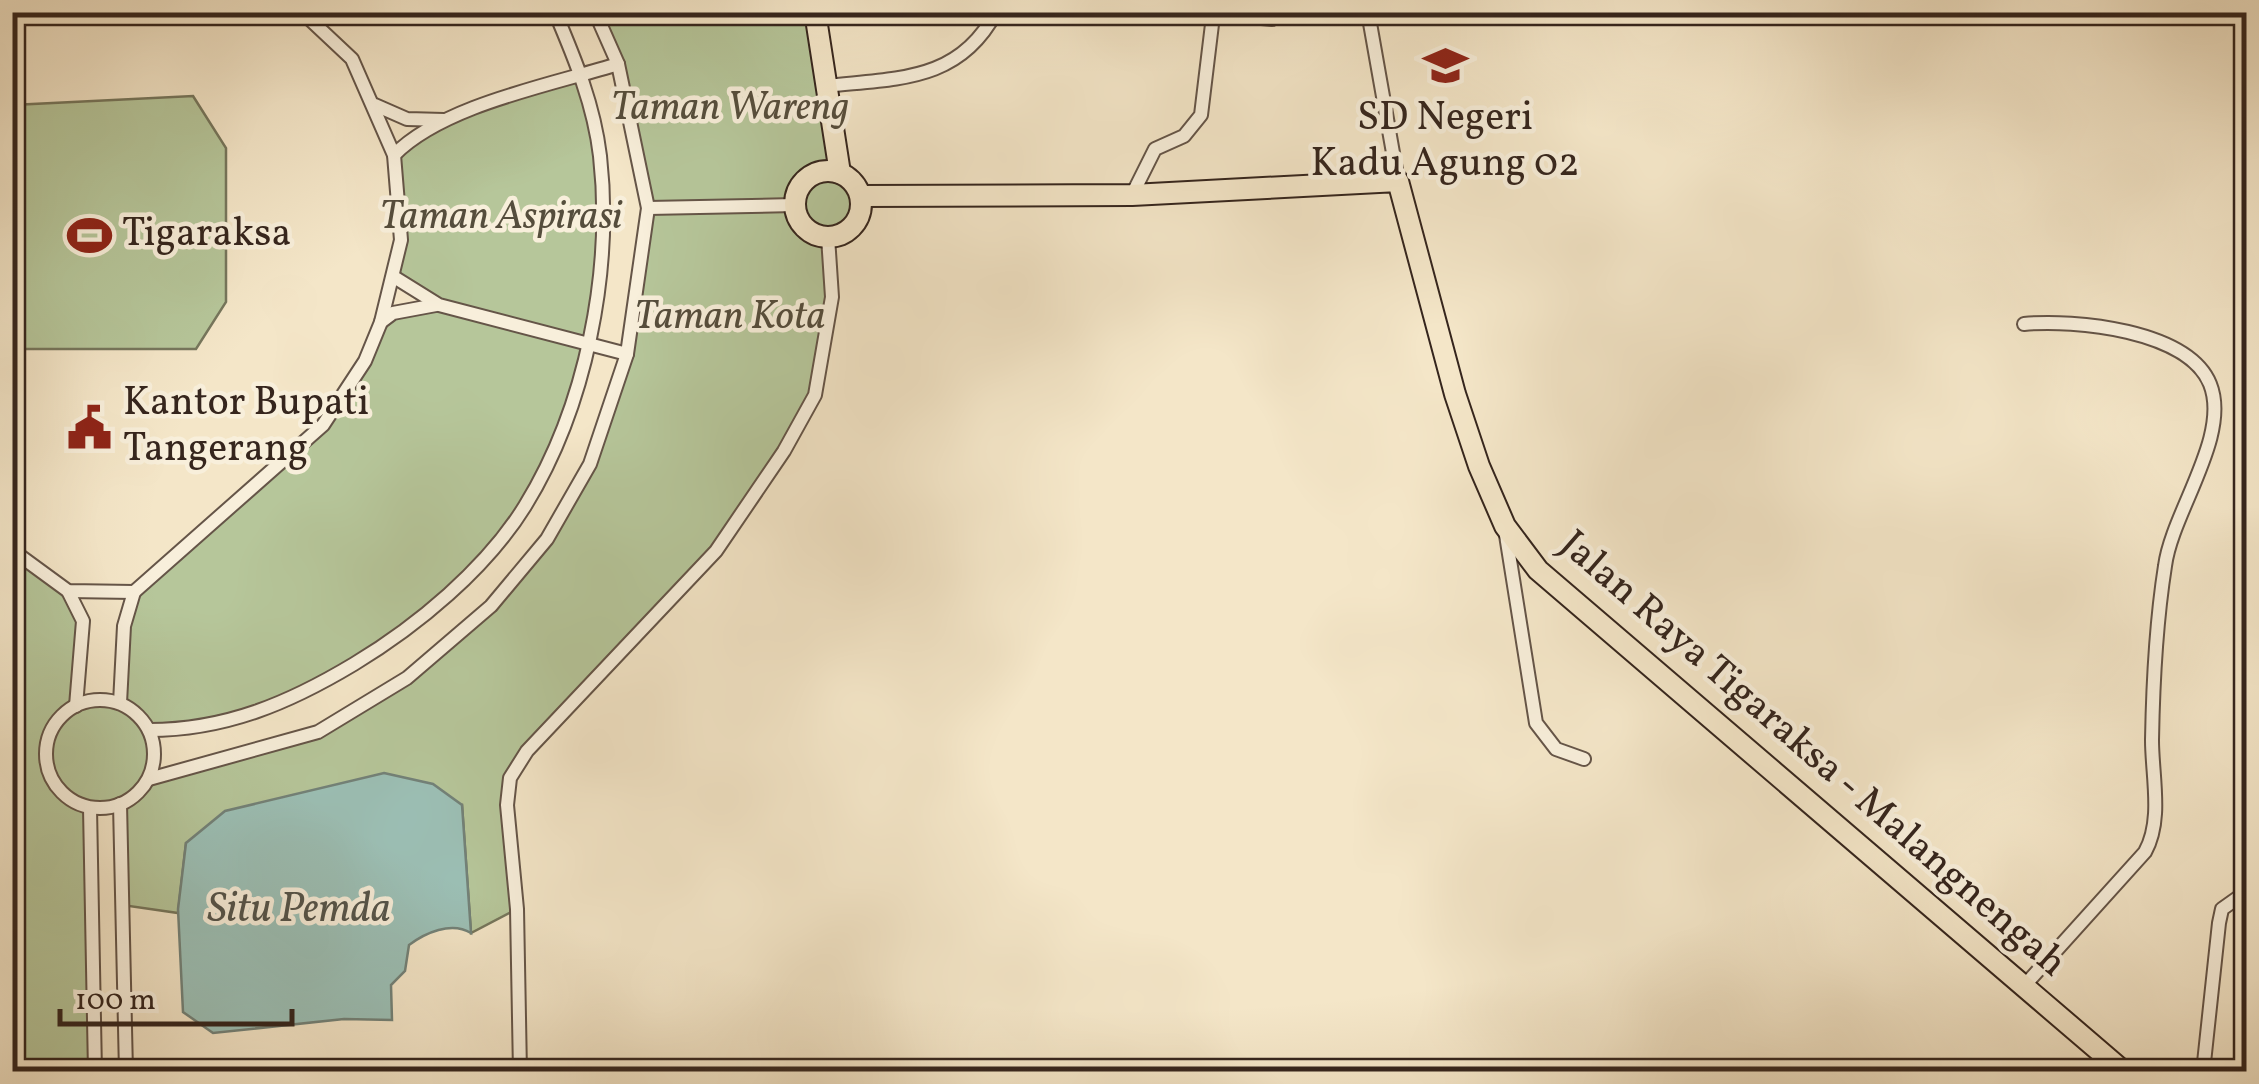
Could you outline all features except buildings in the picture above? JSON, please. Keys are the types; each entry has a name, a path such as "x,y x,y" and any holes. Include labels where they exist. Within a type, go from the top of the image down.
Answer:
{"main road":[{"path":"815,12 840,174 861,196 1132,195 1398,181"},
{"path":"840,174 809,177 801,185 795,205 805,228 828,237 852,227 860,215 861,196"},
{"name":"Jalan Raya Tigaraksa - Malangnengah","path":"1398,181 1455,394 1505,526 1569,600 2124,1072"}],"street":[{"path":"120,704 124,626 134,592 323,425 365,361 394,277 401,240 394,156 352,59 302,12"},
{"path":"149,730 188,730 244,718 297,698 386,645 470,572 526,506 569,413 586,346 602,247 600,156 582,75 555,12"},
{"path":"148,779 318,732 407,678 492,606 547,539 590,464 627,354 648,208 618,64 596,12"},
{"path":"826,86 911,75 954,63 984,36 996,12"},
{"path":"1198,12 1272,19"},
{"path":"1368,12 1398,181"},
{"path":"1132,195 1155,149 1184,136 1201,115 1214,16"},
{"path":"394,156 417,134 446,120 618,64"},
{"path":"374,104 407,119 446,120"},
{"path":"648,208 795,205"},
{"path":"520,1072 516,909 507,805 510,778 527,751 716,552 784,451 815,395 832,297 828,237"},
{"path":"394,277 438,305 627,354"},
{"path":"381,322 393,312 438,305"},
{"path":"2024,324 2070,322 2144,334 2186,358 2210,382 2215,408 2207,446 2165,560 2152,738 2155,834 2145,852 2025,985"},
{"path":"1505,526 1536,723 1556,749 1584,759"},
{"path":"12,550 68,592 83,621 76,706"},
{"path":"68,592 134,592"},
{"path":"92,701 120,704 149,730 154,746 148,779 138,793 120,804 90,808 70,799 48,769 51,732 76,706 92,701"},
{"path":"120,804 126,1072"},
{"path":"90,808 95,1072"},
{"path":"2204,1072 2222,908 2246,892"}],"green space":[{"path":"595,13 815,13 840,173 861,196 853,224 828,238 832,297 815,395 716,551 510,778 517,909 471,933 462,805 186,843 178,913 122,905 119,804 91,808 95,1071 13,1071 13,952 21,941 13,884 13,550 58,586 78,614 81,649 77,706 92,701 120,703 134,592 323,425 381,322 437,305 394,277 401,243 394,155 417,134 582,75 600,156 602,247 569,413 526,506 498,542 386,645 297,699 149,731 154,746 149,778 318,732 407,678 472,622 545,542 590,464 627,354 648,208 636,135"},
{"path":"193,96 226,148 226,302 196,349 13,349 13,105"}],"water":[{"name":"Situ Pemda","path":"384,773 433,784 462,805 471,933 447,928 409,945 405,971 391,985 392,1020 344,1019 213,1033 183,1012 178,909 186,843 225,811"},
{"path":"13,884 22,919 21,936 13,952"}],"place":[{"name":"SD Negeri Kadu Agung 02","path":"1445,66"},
{"name":"Tigaraksa","path":"89,235"},
{"name":"Kantor Bupati Tangerang","path":"90,427"}],"park label":[{"name":"Taman Wareng","path":"730,109"},
{"name":"Taman Aspirasi","path":"501,218"},
{"name":"Taman Kota","path":"730,318"}]}
